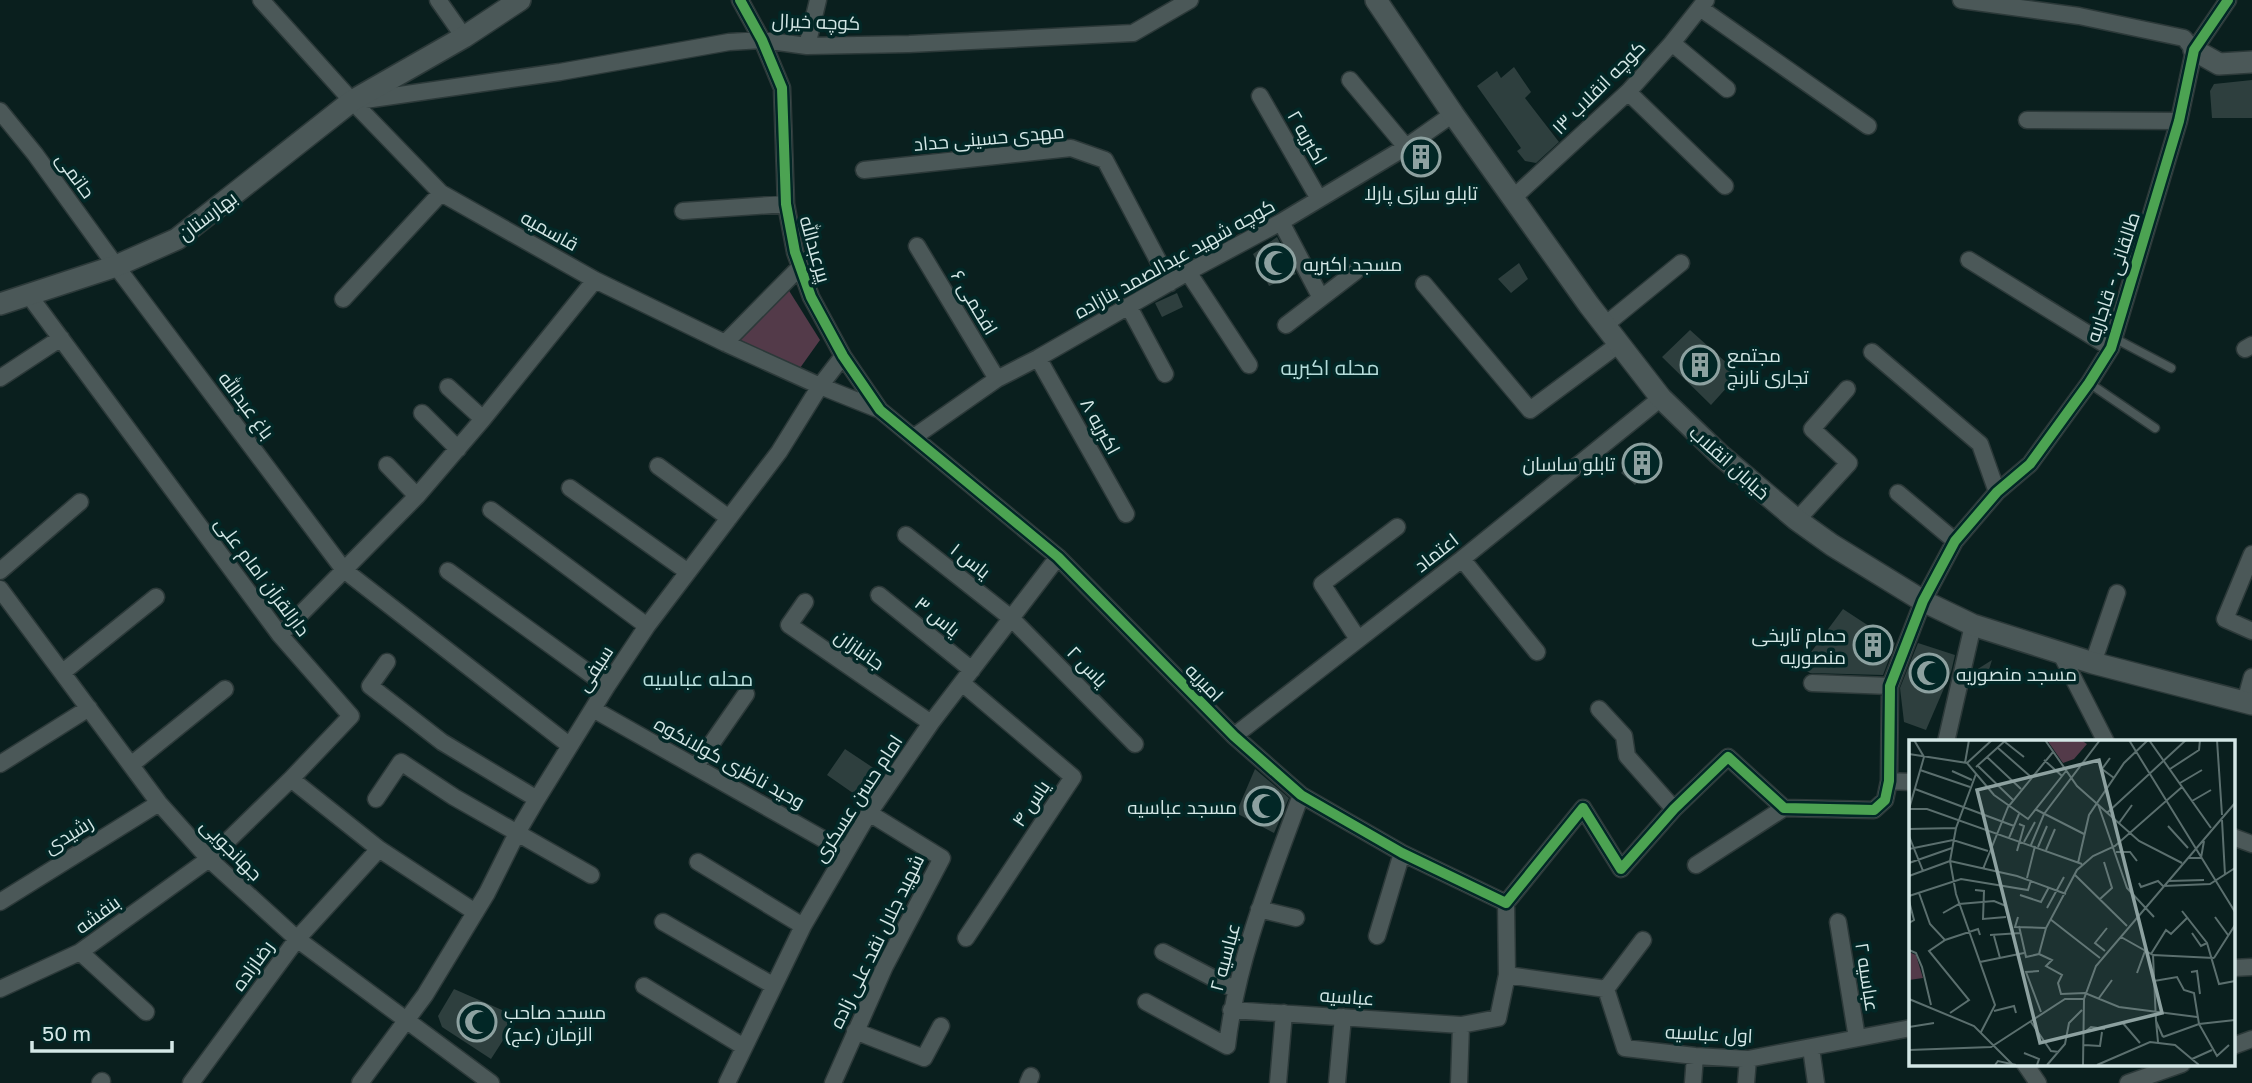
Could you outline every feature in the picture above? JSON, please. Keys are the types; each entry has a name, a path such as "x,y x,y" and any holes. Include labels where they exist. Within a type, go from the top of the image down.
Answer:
{"main road":[{"name":"بهارستان","path":"0,304 116,266 177,239 352,102 464,37 520,0"},
{"name":"خیابان انقلاب","path":"1376,0 1513,198 1605,326 1661,398 1719,454 1797,520 1832,545 1923,601 1973,625 2093,663 2249,703"},
{"path":"2194,50 2219,64 2252,62"}],"street":[{"name":"قاسمیه","path":"261,0 352,102 441,193 595,280 820,386 880,410"},
{"path":"438,0 464,37"},
{"name":"پیرعبدالله","path":"740,0 762,40 782,88 786,204 795,252 811,298 842,356 880,410 914,437"},
{"path":"807,46 818,0"},
{"name":"کوچه خیرال","path":"352,102 560,72 729,42 762,40 807,46 909,44 1133,33 1190,0"},
{"path":"1964,0 2079,16 2184,38 2194,50"},
{"name":"طالقانی - قاجاریه","path":"1890,686 1923,601 1955,541 1997,492 2030,464 2089,383 2112,343 2179,121 2194,50 2228,0"},
{"path":"1703,4 1868,126"},
{"name":"کوچه انقلاب ۱۳","path":"1513,198 1628,92 1703,4"},
{"path":"1672,43 1727,89"},
{"path":"1350,80 1406,147"},
{"path":"1628,92 1725,186"},
{"name":"اکبریه ۲","path":"1260,96 1319,199"},
{"name":"حاتمی","path":"0,111 35,154 116,266"},
{"name":"کوچه شهید عبدالصمد بنازاده","path":"914,437 997,379 1281,222 1406,147 1453,114"},
{"path":"2027,120 2179,121"},
{"name":"مهدی حسینی حداد","path":"863,170 1072,148 1104,160 1170,283"},
{"path":"343,299 441,193"},
{"path":"683,211 786,204"},
{"path":"1281,222 1321,298"},
{"name":"افخمی ۶","path":"917,246 997,379"},
{"path":"1969,260 2112,343"},
{"path":"1605,326 1681,263"},
{"name":"باغ عبدالله","path":"116,266 344,570 569,745"},
{"path":"725,342 800,267"},
{"path":"1188,272 1249,365"},
{"path":"1286,326 1355,272"},
{"path":"280,635 416,496 458,449 595,280"},
{"path":"1424,284 1530,410 1619,344"},
{"name":"دارالقرآن امام علی","path":"28,294 280,635 351,716 209,859"},
{"path":"1129,307 1165,374"},
{"path":"0,379 61,338"},
{"path":"1872,352 1980,444 1997,492"},
{"name":"سیفی","path":"360,1083 425,995 475,912 537,799 607,686 647,626 779,452 842,356"},
{"name":"اکبریه ۸","path":"1038,358 1126,514"},
{"path":"448,387 483,419"},
{"path":"1797,520 1849,463 1812,429 1847,389"},
{"name":"اعتماد","path":"1234,736 1462,559 1661,398"},
{"path":"422,414 458,449"},
{"name":"امیریه","path":"914,437 1058,557 1234,736 1301,795 1402,853 1506,903"},
{"path":"387,465 416,496"},
{"path":"658,466 729,517"},
{"path":"570,488 688,572"},
{"path":"1898,493 1955,541"},
{"path":"0,571 80,502"},
{"path":"491,510 647,626"},
{"path":"1358,639 1322,584 1397,527"},
{"name":"یاس ۱","path":"906,535 1011,618"},
{"path":"2252,554 2225,619 2252,631"},
{"name":"امام حسن عسکری","path":"727,1083 803,926 869,813 931,723 1058,557"},
{"path":"1462,559 1537,652"},
{"path":"448,571 607,686"},
{"path":"2093,663 2117,593"},
{"name":"یاس ۳","path":"878,595 972,670"},
{"path":"63,672 156,597"},
{"name":"جهانجویی","path":"3,598 63,672 159,803 209,859 298,939 491,1083"},
{"name":"جانبازان","path":"805,602 789,625 931,723"},
{"name":"یاس ۲","path":"1011,618 1135,744"},
{"path":"1945,740 1973,625"},
{"path":"2060,652 2105,740"},
{"path":"387,662 370,686 442,741 537,799"},
{"path":"2249,703 2252,677"},
{"name":"یاس ۴","path":"962,683 1073,777 966,938"},
{"path":"1696,864 1784,807 1874,810 1885,800 1889,781 1890,686 1811,683"},
{"path":"131,765 225,689"},
{"path":"696,766 746,694"},
{"path":"0,764 89,708"},
{"name":"وحید ناظری کولانکوه","path":"593,709 846,852"},
{"path":"1599,709 1624,736 1627,756 1674,809"},
{"path":"1506,903 1583,808 1621,869 1674,809 1728,757 1784,807"},
{"path":"376,799 401,762 454,797 591,875"},
{"path":"291,779 379,849 475,912"},
{"path":"1889,781 1909,782"},
{"name":"عباسیه ۲","path":"1146,1002 1227,1046 1231,1010 1259,909 1301,795"},
{"name":"رشیدی","path":"0,902 159,803"},
{"name":"شهید جلال نقد علی زاده","path":"833,1083 885,966 942,858 869,813"},
{"path":"2234,836 2252,844"},
{"name":"رضازاده","path":"191,1083 298,939 379,849"},
{"path":"1377,936 1402,853"},
{"name":"بنفشه","path":"0,989 80,952 209,859"},
{"path":"698,862 803,926"},
{"name":"عباسیه","path":"1231,1010 1461,1025 1498,1017 1507,975 1506,903"},
{"path":"1259,909 1296,918"},
{"path":"663,922 774,986"},
{"name":"عباسیه ۲","path":"1838,922 1857,1038"},
{"path":"1507,975 1606,989 1643,940"},
{"path":"80,952 146,1012"},
{"path":"1163,953 1236,990"},
{"path":"2234,968 2252,967"},
{"path":"644,986 744,1047"},
{"name":"اول عباسیه","path":"1606,989 1625,1048 1748,1059 1909,1028"},
{"path":"1278,1083 1284,1013"},
{"path":"1337,1083 1343,1017"},
{"path":"1459,1083 1461,1025"},
{"path":"855,1031 924,1058 941,1026"},
{"path":"2234,1046 2252,1039"},
{"path":"1811,1048 1816,1083"},
{"path":"1693,1083 1695,1056"},
{"path":"1746,1083 1748,1059"},
{"path":"2026,1066 2038,1083"},
{"path":"2128,1083 2176,1066"}],"lane":[{"path":"2112,343 2171,368"},
{"path":"2089,383 2155,428"}],"shaded area":[{"path":"788,289 820,340 800,368 738,339"}],"building":[{"path":"1514,67 1531,92 1525,98 1559,142 1536,163 1525,161 1517,151 1521,148 1477,86 1497,71 1501,78"},
{"path":"2252,80 2252,118 2212,118 2210,91 2214,84"},
{"name":"تابلو سازی پارلا","path":"1425,146 1433,159 1417,170 1409,157"},
{"name":"مسجد اکبریه","path":"1277,237 1296,274 1269,286 1253,254"},
{"path":"1519,263 1528,279 1511,293 1498,279"},
{"path":"1177,293 1183,307 1162,317 1155,303"},
{"name":"مجتمع تجاری نارنج","path":"1690,330 1739,374 1711,405 1662,357"},
{"name":"تابلو ساسان","path":"1649,442 1662,453 1635,485 1621,473"},
{"name":"حمام تاریخی منصوریه","path":"1843,609 1895,643 1883,675 1810,673 1800,667"},
{"name":"مسجد منصوریه","path":"1918,643 1955,655 1951,672 1926,730 1904,722 1900,688"},
{"path":"1992,660 1984,686 1970,683 1973,672"},
{"path":"845,749 878,771 860,798 827,775"},
{"name":"مسجد عباسیه","path":"1255,769 1289,798 1274,833 1236,813"},
{"name":"مسجد صاحب الزمان (عج)","path":"454,989 518,1017 491,1059 442,1027 438,1016"}],"cycle path":[{"path":"740,0 762,40 782,88 786,204 795,252 811,297 843,356 880,410 1058,557 1234,736 1301,795 1402,853 1506,903 1583,808 1621,869 1674,809 1728,757 1784,808 1874,810 1885,800 1889,781 1890,686 1923,601 1955,541 1997,492 2030,464 2111,348 2179,121 2194,50 2228,0"}],"place":[{"name":"تابلو سازی پارلا","path":"1421,157"},
{"name":"مسجد اکبریه","path":"1276,263"},
{"name":"مجتمع تجاری نارنج","path":"1700,365"},
{"name":"تابلو ساسان","path":"1642,463"},
{"name":"حمام تاریخی منصوریه","path":"1873,645"},
{"name":"مسجد منصوریه","path":"1929,673"},
{"name":"مسجد عباسیه","path":"1264,806"},
{"name":"مسجد صاحب الزمان (عج)","path":"477,1022"}],"district":[{"name":"محله اکبریه","path":"1330,367"},
{"name":"محله عباسیه","path":"698,678"}]}
